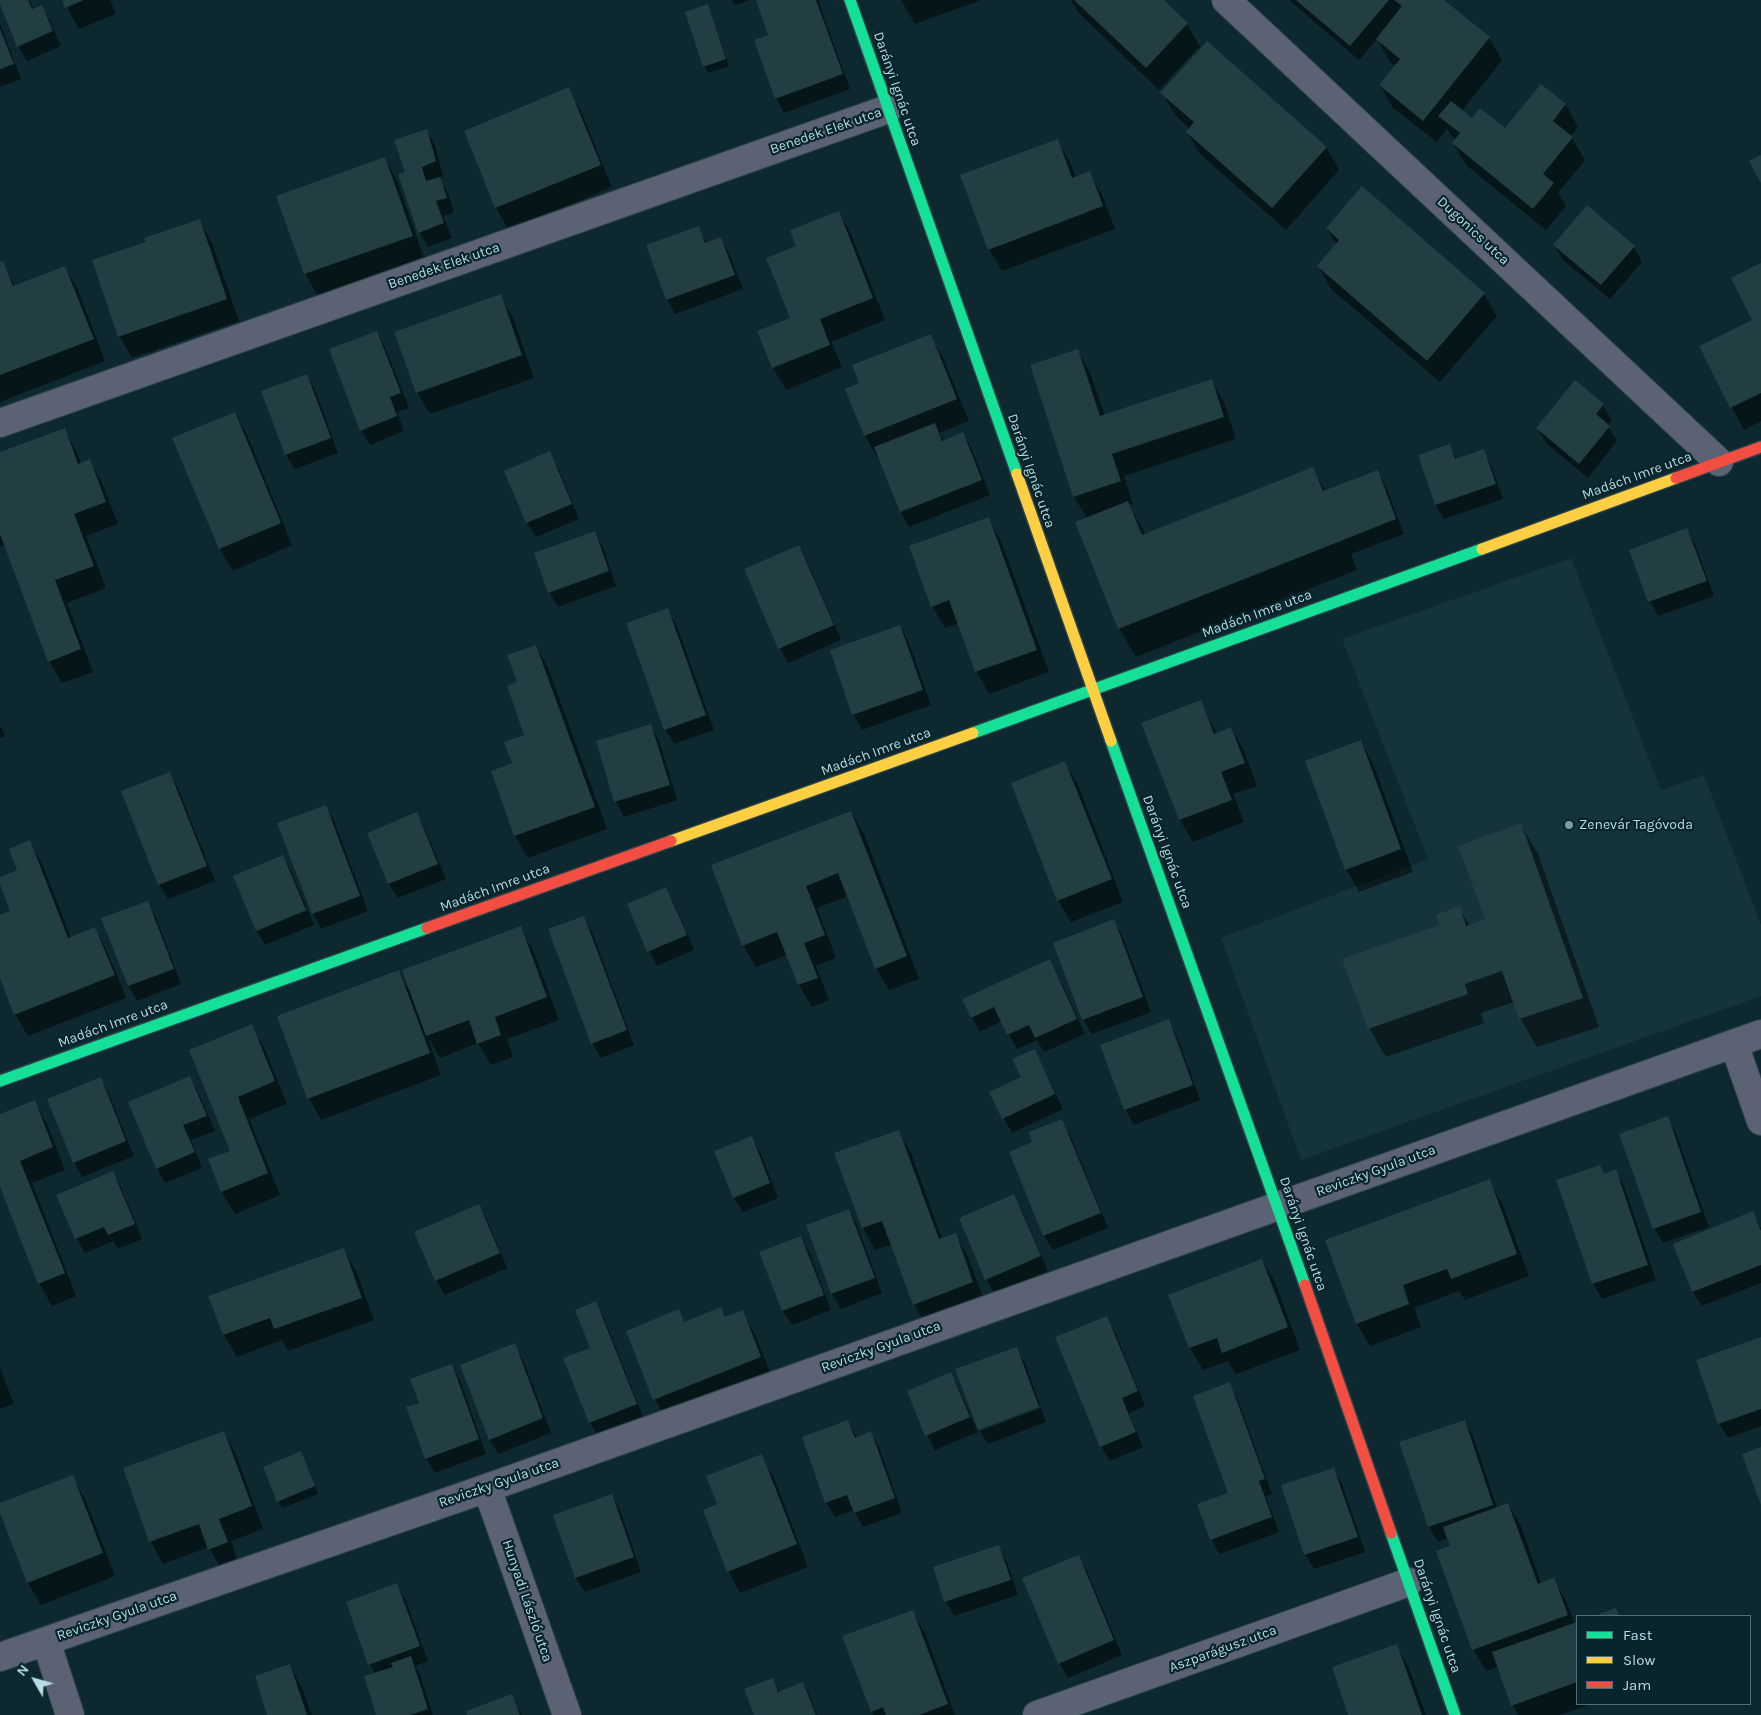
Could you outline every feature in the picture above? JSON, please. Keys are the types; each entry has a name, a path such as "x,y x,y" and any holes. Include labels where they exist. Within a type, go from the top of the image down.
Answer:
{"street":[{"name":"Darányi Ignác utca","path":"850,0 1455,1715"},
{"name":"Dugonics utca","path":"1226,0 1719,462"},
{"name":"Benedek Elek utca","path":"0,422 888,109"},
{"name":"Madách Imre utca","path":"0,1081 1093,690 1761,447"},
{"name":"Reviczky Gyula utca","path":"0,1657 487,1488 1761,1034"},
{"path":"1734,1044 1761,1121"},
{"name":"Hunyadi László utca","path":"487,1488 567,1715"},
{"name":"Aszparágusz utca","path":"1037,1715 1409,1582"},
{"path":"46,1641 70,1715"}],"shaded area":[{"name":"Zenevár Tagóvoda","path":"1571,558 1661,790 1704,775 1761,925 1761,996 1301,1160 1221,938 1428,859 1342,639"}],"building":[{"path":"0,0 28,0 32,9 42,5 53,31 17,47"},
{"path":"62,0 84,0 65,8"},
{"path":"756,0 816,0 843,74 775,99 754,40 768,35"},
{"path":"1074,0 1164,0 1188,23 1146,68"},
{"path":"1296,0 1389,0 1350,46"},
{"path":"1394,0 1444,0 1490,37 1423,121 1379,85 1400,59 1376,39 1402,6"},
{"path":"708,4 726,59 703,67 685,12"},
{"path":"0,29 14,64 0,69"},
{"path":"1207,41 1327,147 1272,208 1186,132 1194,122 1160,93"},
{"path":"1541,84 1566,104 1553,121 1573,137 1543,174 1554,183 1533,209 1452,143 1460,133 1438,116 1451,101 1472,118 1480,108 1505,128"},
{"path":"569,87 601,165 495,208 464,131"},
{"path":"427,129 436,161 422,167 426,181 440,177 447,198 436,201 444,223 418,233 398,174 405,172 394,140"},
{"path":"1058,139 1072,178 1090,171 1103,206 988,250 960,175"},
{"path":"1761,155 1761,183 1749,161"},
{"path":"385,157 413,236 304,274 276,196"},
{"path":"1362,186 1485,293 1427,361 1317,266 1339,240 1326,228"},
{"path":"1587,205 1635,246 1601,285 1553,245"},
{"path":"839,211 873,298 820,319 830,345 772,368 757,331 790,318 766,258 796,246 790,230"},
{"path":"200,219 227,299 118,337 92,260 146,242 144,238"},
{"path":"699,226 705,243 721,237 735,275 666,300 646,245"},
{"path":"3,261 13,286 65,266 94,339 0,375 0,262"},
{"path":"1761,263 1761,393 1730,408 1699,346 1752,320 1731,278"},
{"path":"501,294 522,355 416,393 394,332"},
{"path":"377,331 401,393 390,397 397,416 360,431 329,349"},
{"path":"931,334 957,399 864,436 845,389 859,383 852,365"},
{"path":"1078,349 1100,416 1212,379 1224,417 1112,454 1121,481 1073,497 1030,365"},
{"path":"307,374 331,438 285,455 261,391"},
{"path":"1575,380 1604,404 1596,414 1610,426 1579,464 1536,428"},
{"path":"235,412 281,523 219,549 172,438"},
{"path":"935,423 942,441 963,432 982,480 900,512 874,447"},
{"path":"65,428 78,464 90,459 106,502 74,514 94,566 55,580 81,649 48,662 0,534 0,452"},
{"path":"1450,444 1455,459 1484,449 1496,484 1435,505 1418,455"},
{"path":"550,451 572,504 526,523 504,471"},
{"path":"1313,467 1323,491 1378,470 1396,519 1118,629 1075,522 1128,501 1142,535"},
{"path":"989,517 1037,650 975,672 949,600 931,607 909,546"},
{"path":"1687,528 1707,581 1648,602 1629,550"},
{"path":"595,531 609,571 548,593 534,553"},
{"path":"799,545 834,625 778,649 744,569"},
{"path":"668,608 706,715 664,730 626,623"},
{"path":"900,625 923,690 852,715 830,650"},
{"path":"536,645 595,807 514,836 491,771 512,763 504,742 524,735 507,686 517,682 507,655"},
{"path":"1201,700 1214,734 1231,727 1245,763 1221,772 1232,800 1179,820 1141,723"},
{"path":"651,724 670,785 614,802 596,741"},
{"path":"1361,740 1401,849 1345,870 1305,761"},
{"path":"1065,761 1112,879 1057,901 1011,783"},
{"path":"170,772 207,866 158,885 121,791"},
{"path":"326,805 360,896 312,914 277,823"},
{"path":"851,811 907,956 875,969 838,873 806,886 825,935 804,943 818,978 798,985 777,932 742,946 711,865"},
{"path":"417,812 438,864 388,884 367,833"},
{"path":"1521,823 1583,998 1519,1019 1502,971 1465,984 1468,994 1368,1029 1342,959 1439,925 1436,915 1460,906 1466,926 1485,919 1458,846"},
{"path":"30,840 68,938 95,927 115,975 14,1015 0,978 0,915 10,911 0,884 0,877 17,870 9,849"},
{"path":"283,855 306,910 256,931 233,876"},
{"path":"666,887 687,935 647,952 627,904"},
{"path":"148,901 174,969 128,986 101,918"},
{"path":"584,916 627,1030 591,1044 548,929"},
{"path":"1114,919 1143,997 1082,1020 1053,943"},
{"path":"521,926 547,997 495,1017 501,1035 477,1044 469,1020 426,1036 402,970"},
{"path":"1050,959 1077,1019 1035,1038 1029,1025 1007,1035 994,1007 971,1018 962,999"},
{"path":"399,970 430,1053 307,1099 277,1016"},
{"path":"1169,1019 1193,1085 1124,1110 1100,1045"},
{"path":"252,1024 275,1081 238,1097 268,1173 221,1192 208,1159 230,1151 189,1050"},
{"path":"1035,1049 1055,1094 1002,1119 989,1092 1021,1077 1012,1059"},
{"path":"190,1076 207,1116 183,1125 195,1152 156,1169 128,1102"},
{"path":"101,1077 126,1141 73,1163 47,1099"},
{"path":"35,1100 53,1147 20,1161 65,1273 38,1284 0,1187 0,1114"},
{"path":"1668,1116 1701,1212 1653,1229 1619,1134"},
{"path":"1062,1119 1101,1213 1043,1236 1009,1152 1032,1142 1029,1132"},
{"path":"899,1130 939,1239 956,1233 973,1282 913,1305 882,1221 862,1228 834,1153"},
{"path":"752,1136 770,1183 733,1198 714,1151"},
{"path":"1600,1165 1604,1174 1616,1169 1648,1265 1592,1284 1556,1180"},
{"path":"113,1171 135,1224 108,1235 104,1227 75,1239 56,1195"},
{"path":"1490,1179 1517,1254 1451,1279 1447,1269 1403,1285 1409,1304 1356,1324 1325,1240"},
{"path":"1014,1194 1041,1256 985,1280 959,1218"},
{"path":"479,1204 500,1253 435,1281 414,1232"},
{"path":"849,1209 875,1278 831,1294 806,1225"},
{"path":"1753,1211 1761,1231 1761,1265 1692,1292 1673,1244"},
{"path":"801,1236 824,1295 782,1311 759,1252"},
{"path":"344,1248 362,1298 274,1329 270,1318 223,1335 208,1296"},
{"path":"1262,1259 1288,1327 1222,1353 1217,1338 1189,1348 1168,1295"},
{"path":"596,1301 637,1404 589,1423 563,1358 590,1348 575,1310"},
{"path":"721,1307 725,1317 743,1310 761,1357 653,1400 626,1331 679,1309 684,1322"},
{"path":"1107,1316 1138,1391 1122,1398 1136,1432 1100,1447 1055,1337"},
{"path":"1761,1337 1761,1409 1718,1424 1696,1360"},
{"path":"515,1343 543,1418 489,1440 460,1365"},
{"path":"1017,1347 1039,1407 978,1430 955,1369"},
{"path":"452,1364 479,1439 425,1459 406,1407 419,1403 410,1379"},
{"path":"951,1372 970,1417 925,1436 907,1391"},
{"path":"1230,1382 1265,1479 1259,1481 1272,1517 1210,1540 1197,1504 1228,1493 1193,1396"},
{"path":"848,1420 855,1438 871,1431 895,1498 854,1513 847,1495 825,1503 802,1437"},
{"path":"1465,1420 1493,1505 1428,1527 1399,1442"},
{"path":"224,1431 252,1506 219,1519 228,1542 208,1550 199,1524 149,1542 123,1468"},
{"path":"1761,1447 1761,1505 1742,1454"},
{"path":"301,1451 315,1486 277,1502 263,1467"},
{"path":"762,1454 797,1544 727,1572 703,1510 717,1504 706,1476"},
{"path":"1334,1468 1358,1537 1304,1555 1281,1485"},
{"path":"73,1475 103,1553 27,1583 0,1513 0,1503"},
{"path":"612,1494 634,1557 575,1578 553,1515"},
{"path":"1508,1503 1538,1584 1554,1577 1568,1615 1472,1650 1436,1551 1450,1546 1443,1527"},
{"path":"999,1545 1011,1580 944,1602 933,1567"},
{"path":"1079,1555 1114,1640 1058,1664 1022,1578"},
{"path":"397,1583 420,1646 368,1665 346,1602"},
{"path":"1616,1608 1619,1615 1597,1615"},
{"path":"913,1610 948,1704 919,1715 886,1715 883,1707 871,1712 842,1636"},
{"path":"1576,1622 1576,1682 1511,1706 1492,1652"},
{"path":"1397,1644 1422,1715 1348,1715 1332,1667"},
{"path":"411,1656 428,1709 410,1715 376,1715 364,1676 393,1667 391,1663"},
{"path":"290,1664 307,1715 267,1715 255,1676"},
{"path":"773,1678 778,1692 803,1682 816,1715 754,1715 744,1689"},
{"path":"512,1694 520,1715 467,1715 466,1711"}],"traffic: fast":[{"path":"850,0 1017,474"},
{"path":"973,733 1482,549"},
{"path":"1111,741 1305,1285"},
{"path":"0,1081 427,928"},
{"path":"1391,1533 1455,1715"}],"traffic: slow":[{"path":"1017,474 1111,741"},
{"path":"1482,549 1676,478"},
{"path":"671,841 973,733"}],"traffic: jam":[{"path":"1676,478 1761,447"},
{"path":"427,928 671,841"},
{"path":"1305,1285 1391,1533"}],"place":[{"name":"Zenevár Tagóvoda","path":"1569,825"}]}
